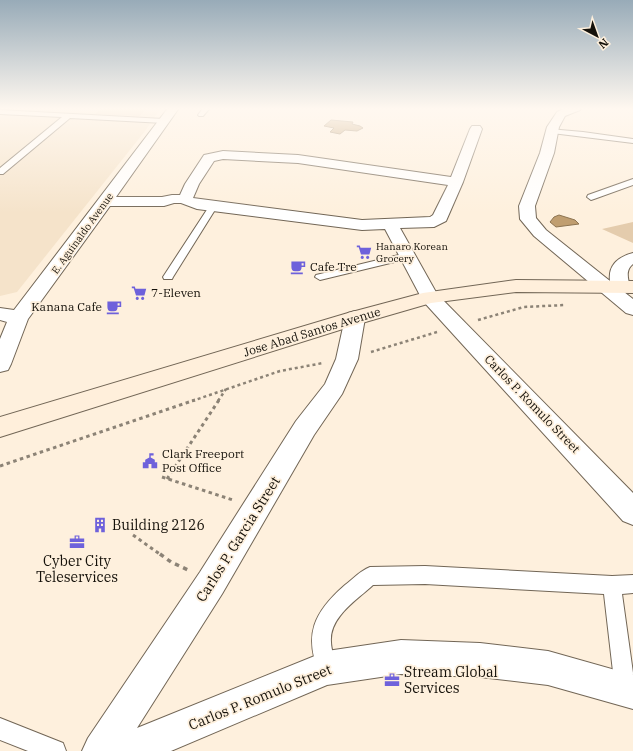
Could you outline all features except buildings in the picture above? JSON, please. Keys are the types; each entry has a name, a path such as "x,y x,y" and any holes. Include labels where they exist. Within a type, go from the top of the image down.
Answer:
{"main road":[{"name":"Jose Abad Santos Avenue","path":"0,427 355,318 430,297 516,286 619,287"}],"street":[{"name":"E. Aguinaldo Avenue","path":"0,364 20,318 148,143"},
{"path":"109,197 164,202 179,199 197,204 362,225 434,222 440,218 456,182 470,143"},
{"path":"549,143 527,206 528,219 540,233 619,287"},
{"path":"179,199 192,184 209,158 223,155 298,159 456,182"},
{"name":"Carlos P. Romulo Street","path":"390,224 430,297 633,512"},
{"path":"633,258 624,262 617,275 619,287 633,309"},
{"path":"0,314 20,318"},
{"name":"Carlos P. Garcia Street","path":"101,751 211,583 258,508 305,428 334,388 347,359 355,318"},
{"name":"Carlos P. Romulo Street","path":"127,751 327,668 401,657 480,660 548,668 629,690"}],"lane":[{"path":"0,172 35,143"},
{"path":"591,197 633,182"},
{"path":"168,277 214,205"},
{"path":"320,277 407,256"},
{"path":"327,668 321,642 325,622 340,602 370,576 425,575 612,585 633,584"},
{"path":"612,585 629,690"},
{"path":"0,729 55,751"}],"path":[{"path":"0,466 280,371 347,359 524,307 570,305"},
{"path":"167,479 226,389"},
{"path":"162,478 258,508"},
{"path":"133,535 171,562 211,583"}],"shaded area":[{"path":"0,143 135,143 17,292 0,296"},
{"path":"559,215 575,220 579,224 556,227 550,222 554,217"},
{"path":"633,222 633,243 602,229"}],"place":[{"name":"Hanaro Korean Grocery","path":"364,252"},
{"name":"Cafe Tre","path":"298,267"},
{"name":"7-Eleven","path":"139,293"},
{"name":"Kanana Cafe","path":"114,307"},
{"name":"Clark Freeport Post Office","path":"150,461"},
{"name":"Building 2126","path":"100,525"},
{"name":"Cyber City Teleservices","path":"77,542"},
{"name":"Stream Global Services","path":"392,680"}]}
